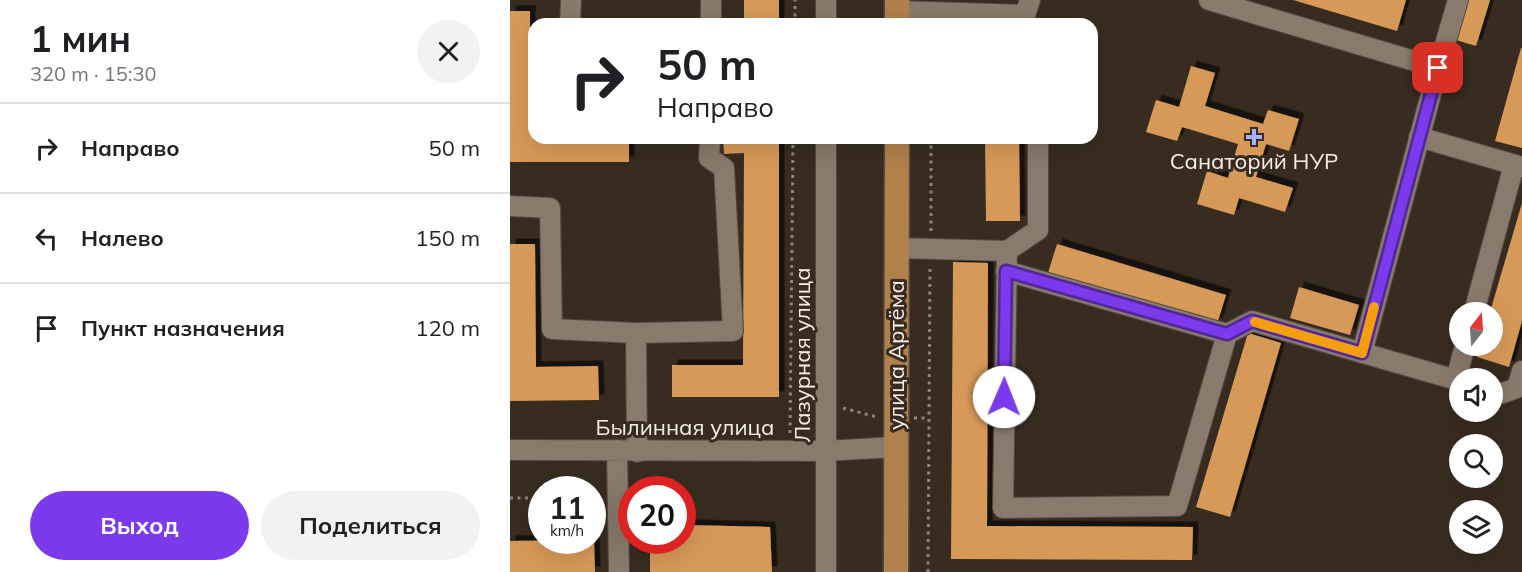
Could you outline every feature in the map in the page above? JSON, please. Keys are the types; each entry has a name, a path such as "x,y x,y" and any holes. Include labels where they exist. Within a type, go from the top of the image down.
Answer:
{"main road":[{"name":"улица Артёма","path":"896,572 897,144"}],"street":[{"path":"570,18 571,0"},
{"path":"711,0 711,18"},
{"path":"826,0 826,18"},
{"path":"1209,0 1438,68"},
{"path":"1362,353 1458,0"},
{"path":"897,12 1028,13"},
{"path":"1419,137 1518,166 1477,302"},
{"path":"510,206 550,208 552,329 636,333 733,332 724,168 709,158 710,144"},
{"name":"Лазурная улица","path":"826,144 826,572"},
{"path":"897,248 1007,251 1038,230 1038,144"},
{"path":"1007,251 1003,507 1177,507 1227,334"},
{"path":"1006,271 1227,334 1252,321 1449,378"},
{"path":"636,333 637,452"},
{"path":"1503,393 1517,388 1522,371"},
{"name":"Былинная улица","path":"510,450 825,451 895,447"},
{"path":"617,450 619,572"}],"path":[{"path":"795,0 795,18"},
{"path":"789,451 793,144"},
{"path":"928,572 931,144"},
{"path":"825,404 879,417"},
{"path":"910,418 929,418"},
{"path":"510,498 528,498"}],"building":[{"path":"744,0 779,0 779,18 744,18"},
{"path":"1293,0 1406,0 1397,31"},
{"path":"1468,0 1490,0 1476,46 1456,40"},
{"path":"510,11 530,11 530,18 528,18 528,144 629,144 629,162 510,162"},
{"path":"1522,48 1522,148 1495,141"},
{"name":"Санаторий НУР","path":"1191,66 1215,73 1205,106 1263,124 1268,110 1299,119 1289,151 1266,144 1256,177 1293,188 1285,212 1239,198 1234,215 1197,204 1207,171 1228,178 1238,144 1182,127 1177,141 1146,132 1156,100 1179,107"},
{"path":"723,144 779,144 779,397 672,397 672,365 743,365 744,153 724,154"},
{"path":"985,144 1019,144 1020,221 986,221"},
{"path":"1522,203 1522,321 1509,367 1477,357 1503,356 1503,302 1493,302"},
{"path":"510,244 535,244 536,367 598,366 599,400 510,401"},
{"path":"1057,244 1226,295 1217,324 1048,273"},
{"path":"953,262 988,263 987,526 1193,527 1192,560 951,559"},
{"path":"1299,287 1359,305 1350,335 1290,318"},
{"path":"1248,333 1281,343 1230,517 1196,507"},
{"path":"696,525 770,527 772,572 650,572 650,554 696,554"},
{"path":"510,541 528,541 528,554 594,554 595,572 510,572"}],"slow traffic":[{"path":"1255,322 1362,353 1374,307"}],"place":[{"name":"Санаторий НУР","path":"1254,137"}],"route":[{"path":"1004,397 1006,271 1227,334 1252,321 1362,353 1438,68"}]}
